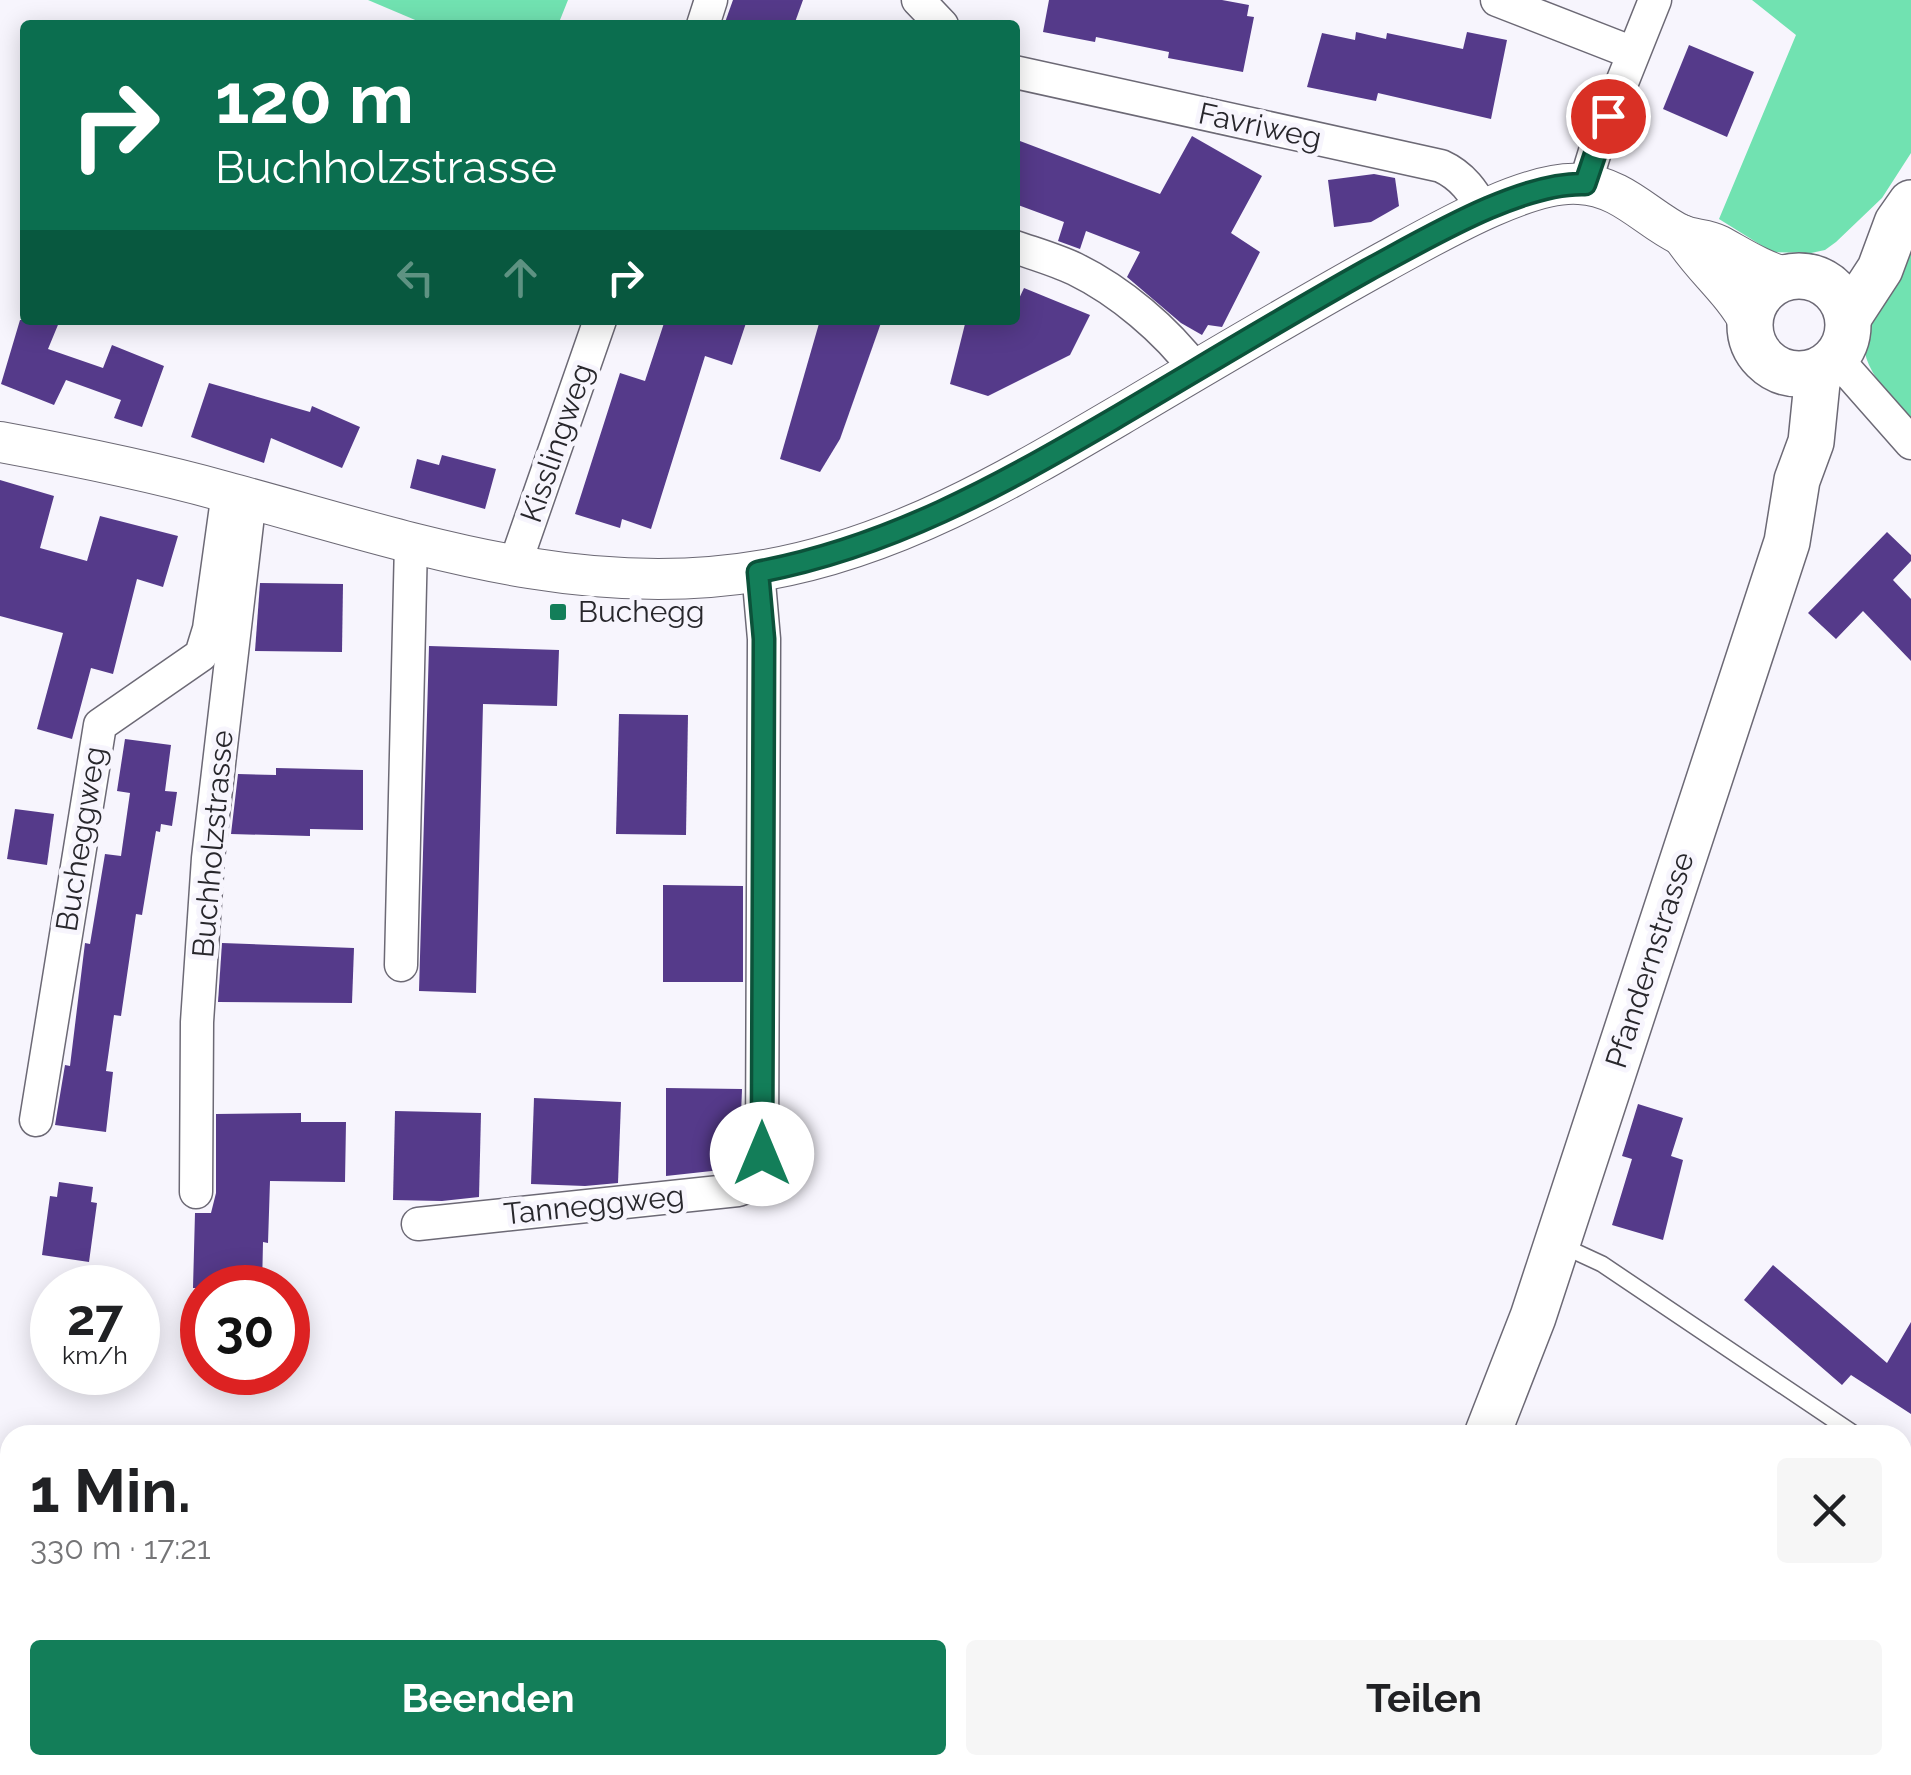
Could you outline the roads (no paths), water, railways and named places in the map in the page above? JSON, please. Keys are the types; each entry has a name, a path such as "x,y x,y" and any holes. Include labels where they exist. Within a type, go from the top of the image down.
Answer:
{"main road":[{"path":"1904,213 1880,269 1835,348 1796,374 1771,366 1752,339 1750,323 1761,294 1773,284 1827,269 1904,213"},
{"path":"1797,277 1822,281 1843,303 1835,348"},
{"name":"Pfandernstrasse","path":"1490,1425 1514,1370 1557,1244 1777,575 1797,480 1810,442 1816,383 1835,348"},
{"name":"Pfandernstrasse","path":"1771,366 1797,480"}],"street":[{"path":"918,0 937,20"},
{"path":"1497,0 1633,53"},
{"path":"1585,184 1655,0"},
{"name":"Favriweg","path":"1020,73 1441,166 1455,172 1486,212"},
{"path":"0,442 92,459 514,567 611,578 690,578 758,572 842,552 921,523 1036,465 1344,284 1546,186 1585,184 1628,199 1682,236 1699,262 1736,296 1750,323"},
{"path":"1682,236 1715,243 1764,272 1797,277"},
{"path":"1020,249 1073,268 1112,291 1186,356 1196,370"},
{"name":"Kisslingweg","path":"514,567 598,325"},
{"path":"1835,348 1911,443"},
{"name":"Bucheggweg","path":"36,1120 100,725 200,656 240,495"},
{"name":"Buchholzstrasse","path":"196,1192 198,1022 208,858 240,495"},
{"path":"401,965 410,543"},
{"name":"Tanneggweg","path":"418,1224 738,1190 756,1183 762,1154 764,699 758,572"}],"lane":[{"path":"1557,1244 1602,1264 1841,1425"}],"place":[{"name":"Buchegg","path":"558,612"}]}
